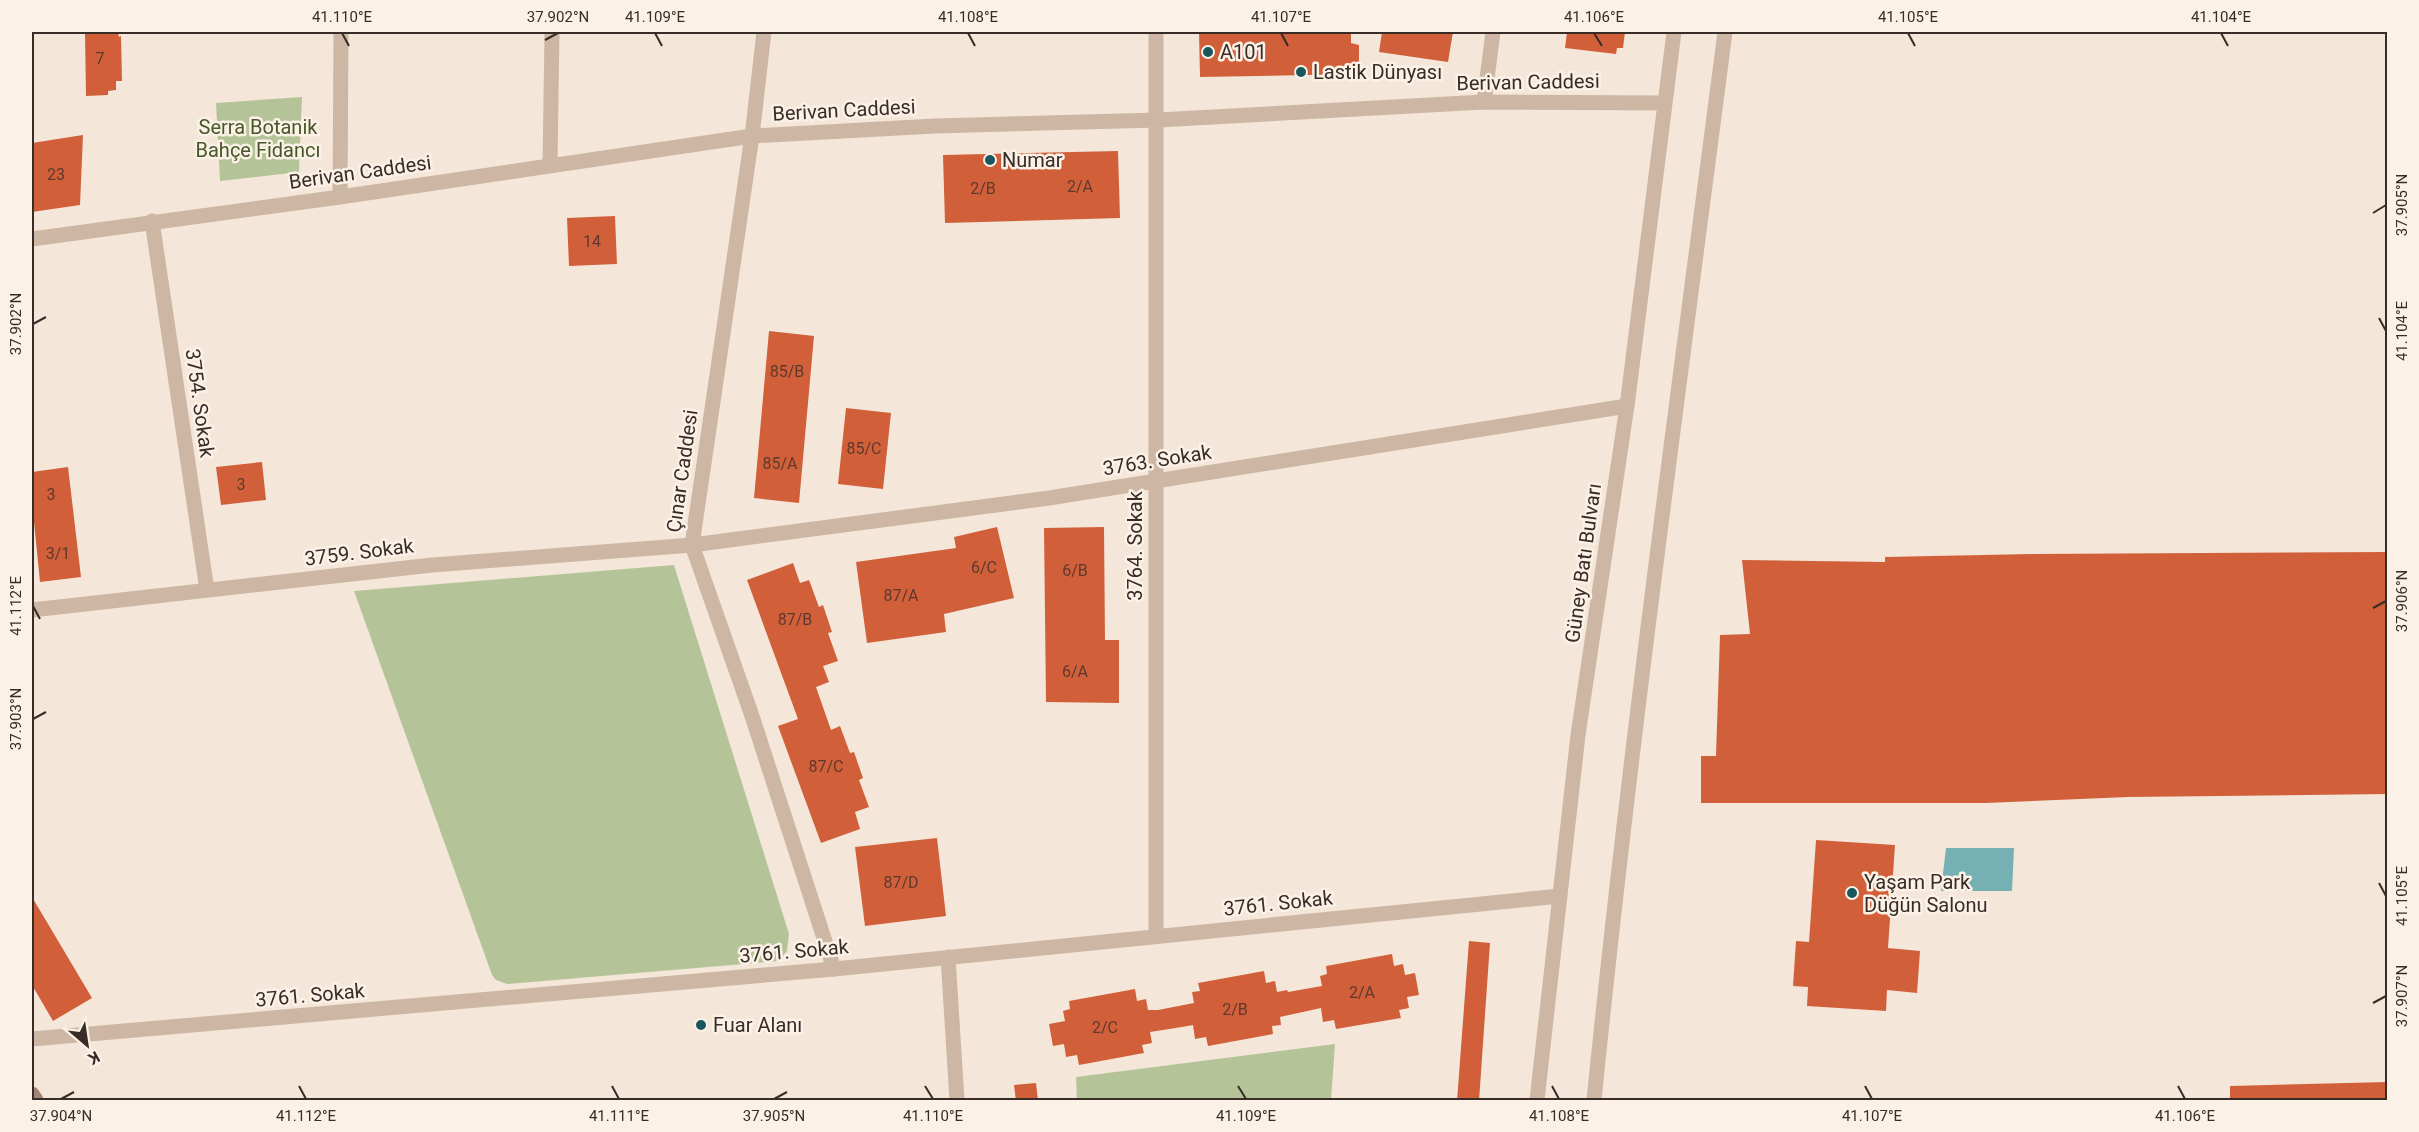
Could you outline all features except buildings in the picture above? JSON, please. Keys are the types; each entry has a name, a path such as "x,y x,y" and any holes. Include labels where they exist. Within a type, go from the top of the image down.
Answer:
{"main road":[{"path":"32,1094 36,1101"}],"street":[{"path":"340,197 341,32"},
{"path":"550,164 552,32"},
{"name":"Çınar Caddesi","path":"764,32 752,136 692,545 754,724 834,969"},
{"name":"3764. Sokak","path":"1156,32 1158,120 1155,135 1154,235 1156,936"},
{"path":"1484,102 1493,32"},
{"name":"Güney Batı Bulvarı","path":"1537,1101 1578,735 1627,405 1674,32"},
{"path":"1594,1101 1633,739 1653,602 1725,32"},
{"name":"Berivan Caddesi","path":"32,238 340,197 550,164 752,136 935,126 1158,120 1484,102 1665,103"},
{"name":"3754. Sokak","path":"152,221 207,590"},
{"name":"3763. Sokak","path":"692,545 1049,498 1627,405"},
{"name":"3759. Sokak","path":"32,610 432,564 692,545"},
{"name":"3761. Sokak","path":"32,1039 834,969 1560,896"},
{"path":"948,957 957,1101"}],"green space":[{"name":"Serra Botanik Bahçe Fidancı","path":"302,97 299,172 220,181 216,103"},
{"path":"674,565 789,934 787,951 779,961 507,984 496,980 492,975 354,591"},
{"path":"1335,1044 1331,1100 1077,1100 1076,1077"}],"water":[{"path":"1946,848 2014,848 2012,891 1941,891"}],"place":[{"name":"A101","path":"1208,52"},
{"name":"Lastik Dünyası","path":"1301,72"},
{"name":"Numar","path":"990,160"},
{"name":"Yaşam Park Düğün Salonu","path":"1852,893"},
{"name":"Fuar Alanı","path":"701,1025"}]}
